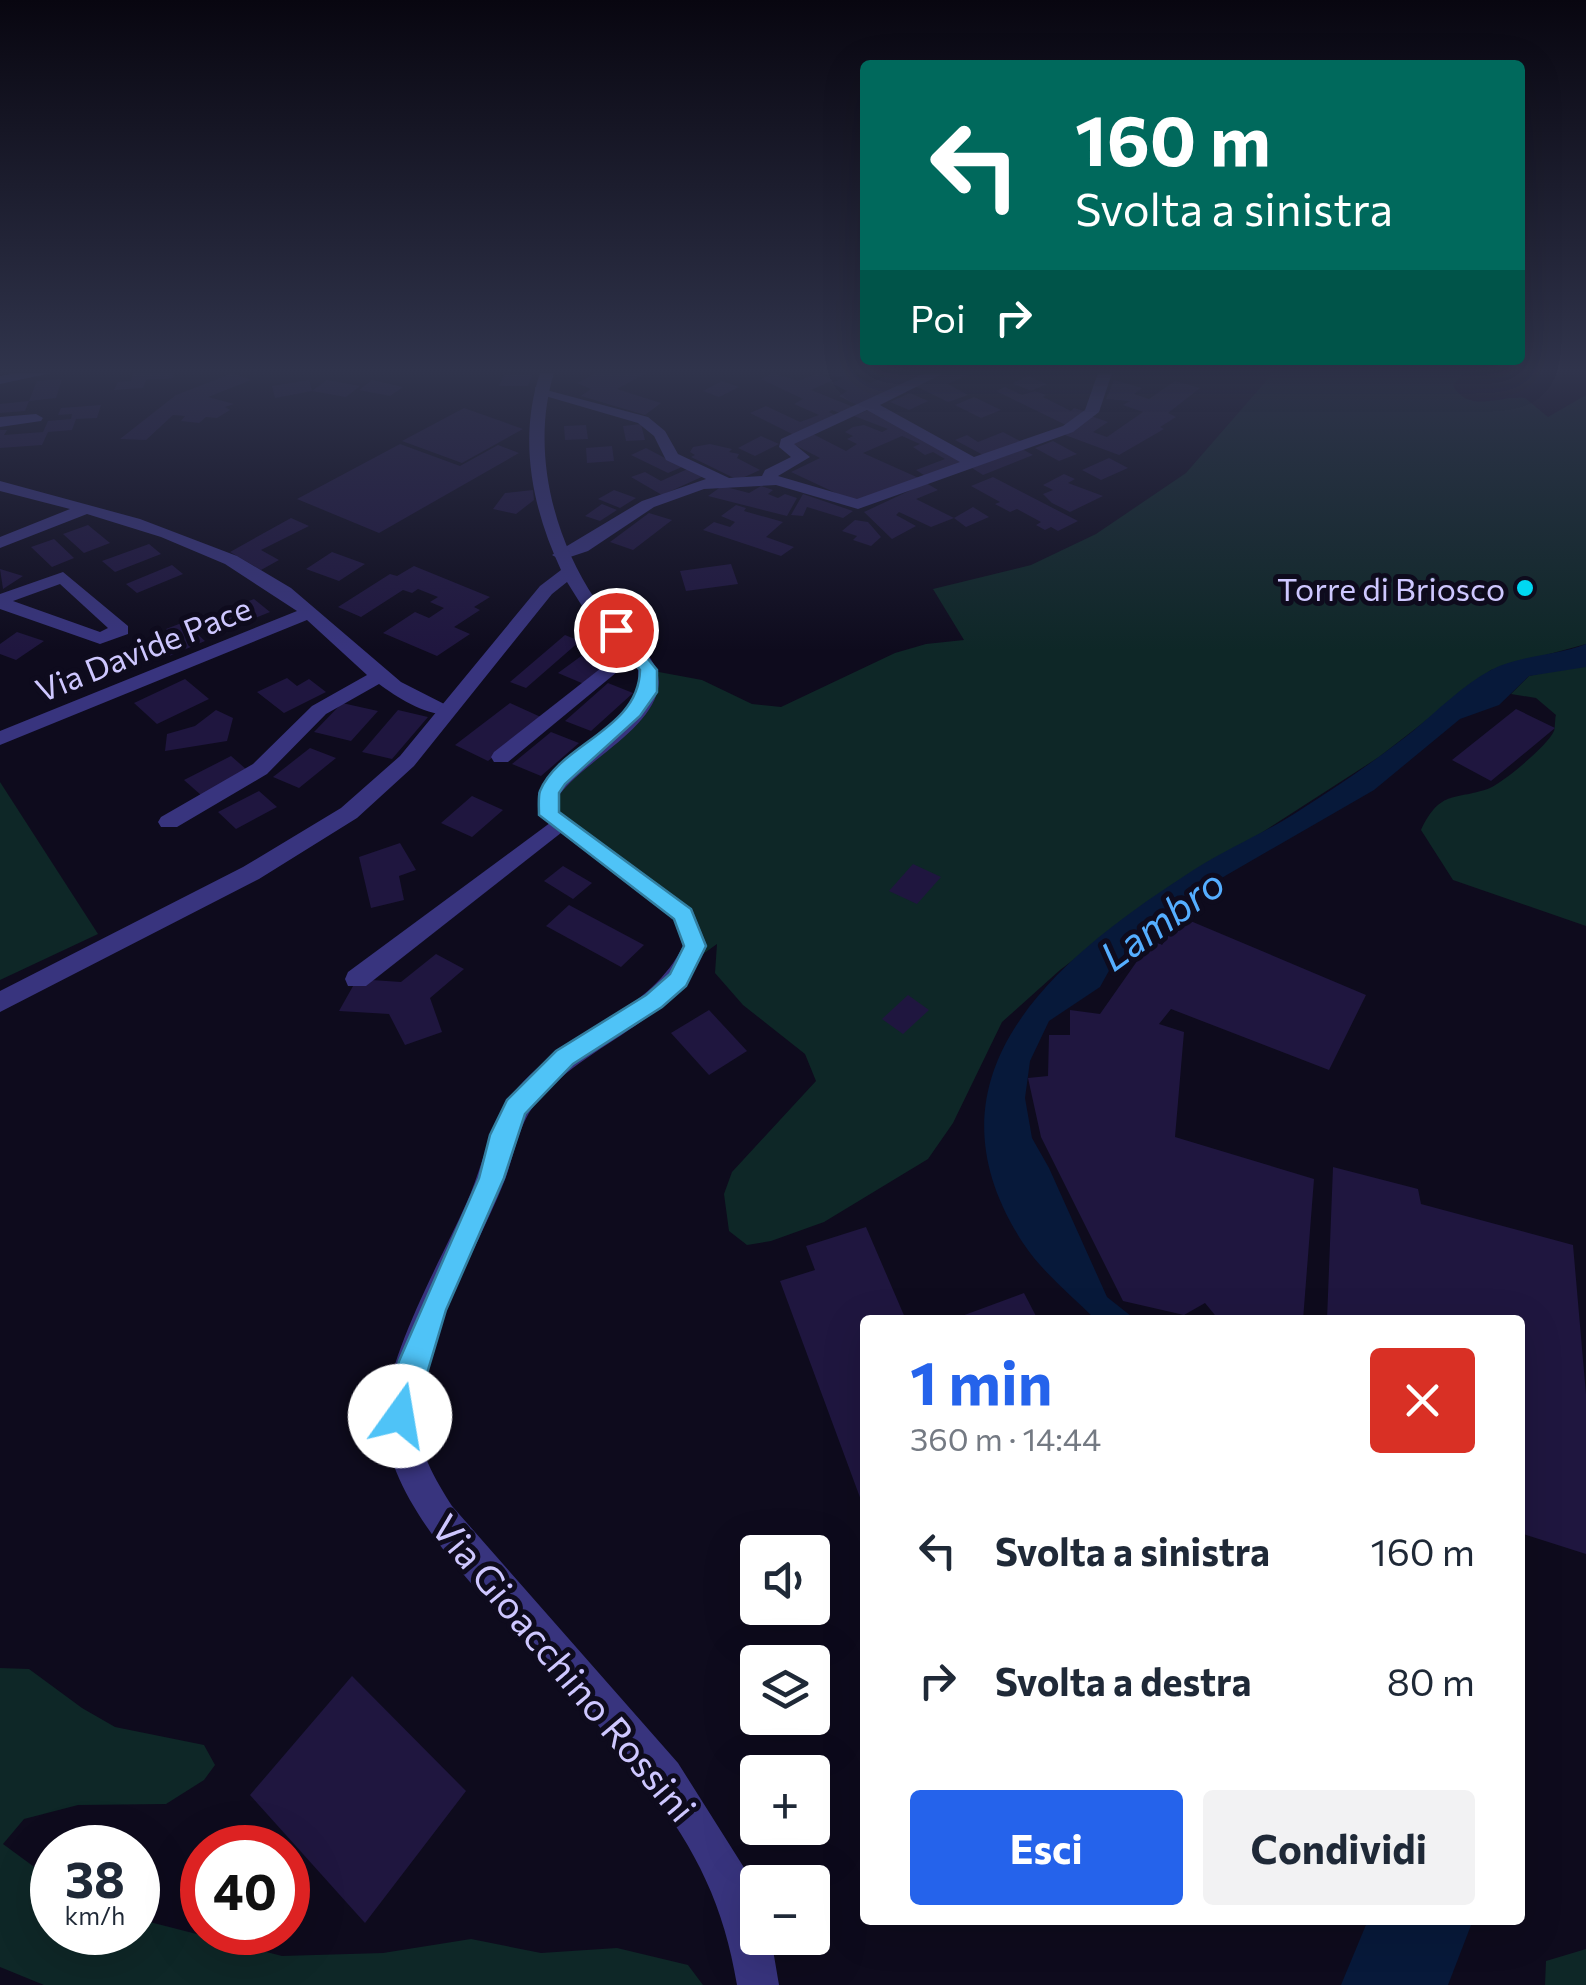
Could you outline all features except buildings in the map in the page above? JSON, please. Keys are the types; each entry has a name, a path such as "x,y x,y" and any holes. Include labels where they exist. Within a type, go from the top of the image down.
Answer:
{"street":[{"path":"357,979 558,824 549,815 549,793 633,712 648,692 648,670 634,649 588,602 563,559 540,466"},
{"path":"690,466 725,482"},
{"path":"763,480 786,466"},
{"path":"0,1002 251,873 349,813 407,761 546,590 563,559 666,496 702,484 763,480 858,504 969,466"},
{"path":"0,486 88,508 204,548 262,576 380,675 419,703 446,710"},
{"path":"0,543 88,508"},
{"path":"62,577 121,630 100,638 0,602 62,577"},
{"name":"Via Davide Pace","path":"0,740 309,612"},
{"path":"501,757 634,649"},
{"path":"169,822 247,778 319,710 380,675"},
{"name":"Via Gioacchino Rossini","path":"558,824 684,915 695,946 678,980 654,1001 564,1057 516,1107 502,1135 492,1178 425,1330 400,1416 410,1467 440,1522 684,1801 710,1842 748,1924 758,1985"}],"green space":[{"path":"1192,466 1586,466 1586,644 1491,670 1379,757 1123,922 1060,970 1002,1022 953,1123 928,1159 824,1222 771,1241 747,1245 729,1231 724,1194 732,1172 816,1081 805,1054 743,1005 715,973 717,944 689,964 692,930 558,824 549,793 633,712 648,670 702,680 752,704 781,707 895,653 926,644 964,640 933,589 1031,565 1096,534"},
{"path":"1586,667 1586,926 1453,880 1421,830 1443,802 1490,788 1543,745 1554,731 1556,715 1536,698 1511,694 1529,676"},
{"path":"0,782 98,934 0,980"},
{"path":"0,1668 29,1669 115,1727 204,1745 215,1765 204,1780 166,1804 78,1805 24,1819 3,1844 30,1864 30,1955 160,1955 160,1925 180,1930 180,1955 383,1953 471,1939 541,1953 617,1948 688,1965 703,1985 44,1985 0,1967"},
{"path":"1586,1949 1586,1985 1545,1985 1546,1961"}],"water":[{"name":"Lambro","path":"1586,644 1586,667 1529,676 1499,705 1460,719 1374,790 1225,876 1162,918 1111,967 1100,987 1049,1021 1030,1061 1025,1098 1032,1138 1107,1297 1130,1315 1091,1315 1031,1254 993,1181 984,1125 993,1072 1017,1024 1052,980 1145,903 1340,784 1481,676 1514,661"},
{"path":"1366,1925 1471,1925 1448,1985 1341,1985"}],"place":[{"name":"Torre di Briosco","path":"1525,588"}],"route":[{"path":"400,1416 413,1361 432,1310 492,1178 502,1135 516,1107 564,1057 654,1001 678,980 695,946 684,915 549,815 546,803 558,780 633,712 648,692 648,670 616,630"}]}
